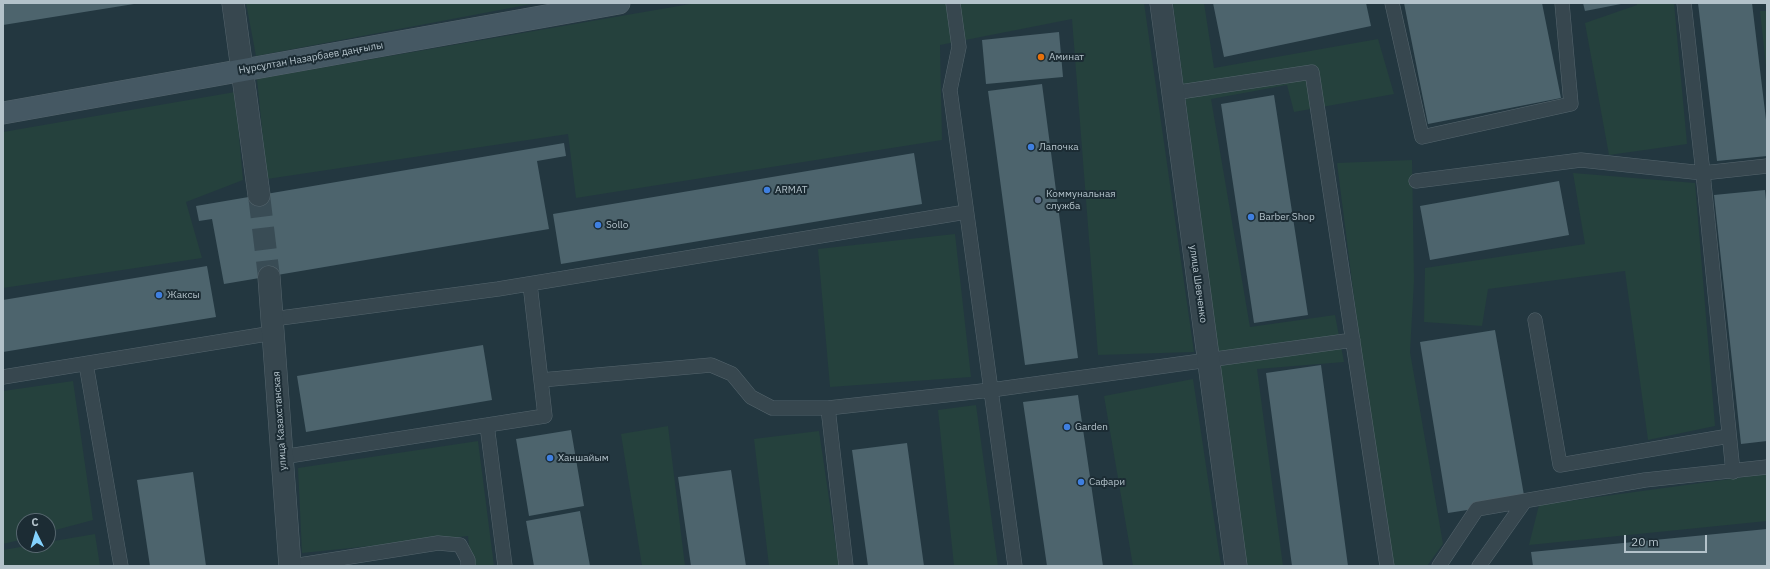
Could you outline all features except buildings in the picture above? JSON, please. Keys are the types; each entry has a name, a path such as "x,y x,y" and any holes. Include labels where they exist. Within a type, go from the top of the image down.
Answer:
{"main road":[{"name":"Нұрсұлтан Назарбаев даңғылы","path":"3,113 619,3"}],"street":[{"path":"234,3 244,70 259,195"},
{"name":"улица Шевченко","path":"1161,3 1236,566"},
{"name":"улица Казахстанская","path":"269,277 290,566"}],"lane":[{"path":"953,3 959,47 950,90 1015,566"},
{"path":"1392,3 1422,136 1572,104 1562,3"},
{"path":"1684,3 1703,173 1733,472"},
{"path":"1173,92 1312,72 1387,566"},
{"path":"1416,181 1581,160 1703,173 1767,166"},
{"path":"3,377 86,364 273,326 966,212"},
{"path":"282,457 545,416 530,284"},
{"path":"1535,320 1560,465 1729,436"},
{"path":"541,380 710,365 732,374 752,397 772,408 828,408 991,390 1353,340"},
{"path":"86,364 121,566"},
{"path":"828,408 846,566"},
{"path":"487,426 505,566"},
{"path":"1439,566 1477,509 1645,480 1733,472 1767,467"},
{"path":"1479,566 1525,501"},
{"path":"293,566 438,543 460,545 468,560 468,566"}],"green space":[{"path":"246,3 537,3 256,56"},
{"path":"696,3 1144,3 1194,352 1098,355 1072,19 940,45 942,140 576,198 568,134 267,179 257,79"},
{"path":"1204,3 1214,68 1378,39 1394,94 1294,112 1287,85 1211,99 1250,327 1335,315 1344,362 1257,369 1283,566 1246,566 1173,4"},
{"path":"1637,3 1674,3 1687,144 1609,155 1585,23 1637,5"},
{"path":"1760,11 1767,11 1767,76"},
{"path":"235,92 243,180 186,202 202,258 3,288 3,132"},
{"path":"1412,160 1414,281 1410,352 1443,544 1427,566 1388,566 1337,163"},
{"path":"1573,173 1695,183 1715,426 1648,440 1625,271 1488,289 1482,326 1424,322 1425,268 1585,244"},
{"path":"955,234 971,377 830,387 818,249"},
{"path":"1193,379 1221,566 1133,566 1104,396"},
{"path":"73,381 93,520 56,530 56,513 16,513 16,541 3,544 3,391"},
{"path":"976,405 998,566 954,566 938,410"},
{"path":"668,426 685,566 642,566 621,434"},
{"path":"819,431 839,566 769,566 754,439"},
{"path":"478,441 494,566 471,566 468,536 302,553 298,468"},
{"path":"1767,474 1767,521 1529,545 1539,505"},
{"path":"95,534 100,566 3,566 3,550 16,548 16,553 56,553 56,541"}],"tunnel":[{"path":"259,195 269,277"}],"place":[{"name":"Аминат","path":"1041,57"},
{"name":"Лапочка","path":"1031,147"},
{"name":"ARMAT","path":"767,190"},
{"name":"Коммунальная служба","path":"1038,200"},
{"name":"Barber Shop","path":"1251,217"},
{"name":"Sollo","path":"598,225"},
{"name":"Жаксы","path":"159,295"},
{"name":"Garden","path":"1067,427"},
{"name":"Ханшайым","path":"550,458"},
{"name":"Сафари","path":"1081,482"}]}
